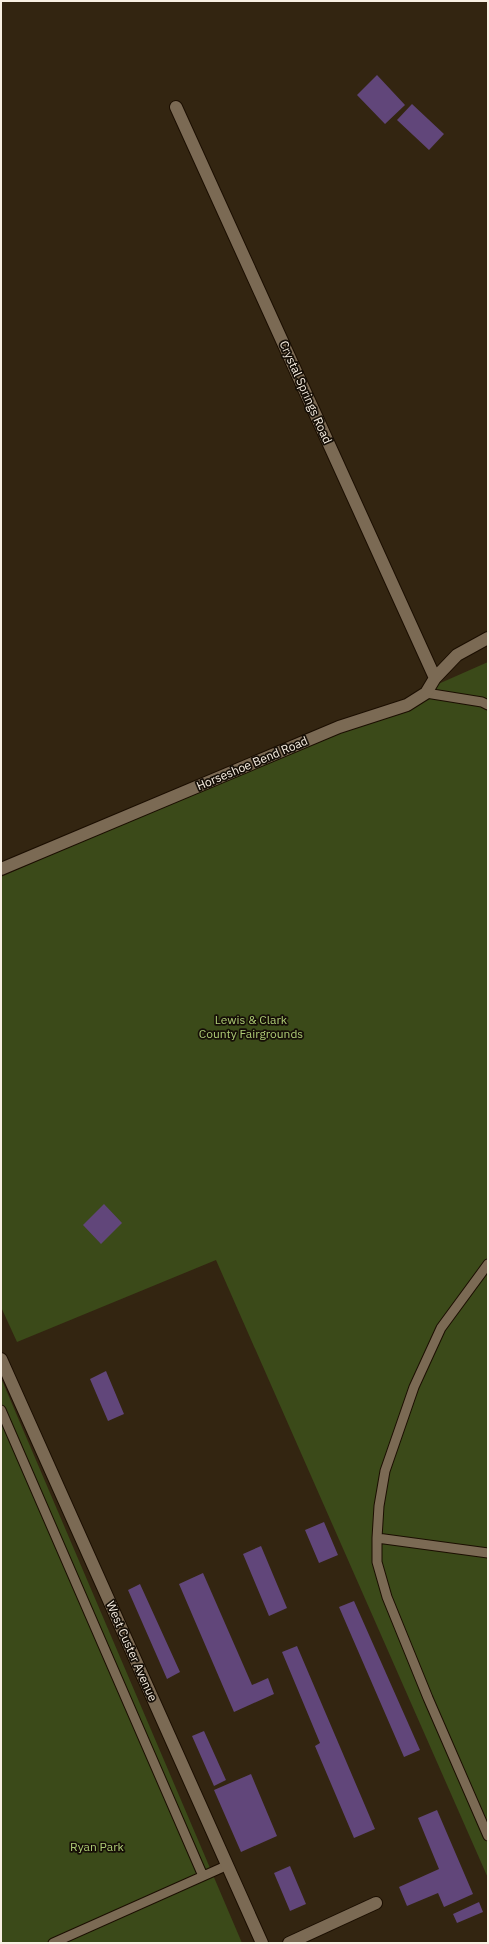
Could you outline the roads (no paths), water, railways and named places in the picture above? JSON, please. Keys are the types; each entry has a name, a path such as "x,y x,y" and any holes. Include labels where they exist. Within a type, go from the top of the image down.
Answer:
{"street":[{"name":"Crystal Springs Road","path":"176,107 435,678"},
{"name":"Horseshoe Bend Road","path":"1,869 339,727 407,705 426,693 435,678 457,655 488,638"},
{"name":"West Custer Avenue","path":"1,1359 262,1943"},
{"path":"289,1943 376,1903"}],"lane":[{"path":"426,693 482,702 488,706"},
{"path":"488,1264 441,1328 414,1387 385,1471 378,1506 377,1538 377,1562 387,1597 428,1698 488,1836"},
{"path":"1,1410 203,1876"},
{"path":"377,1538 488,1553"},
{"path":"53,1943 228,1865"}],"park label":[{"name":"Lewis & Clark County Fairgrounds","path":"251,1026"},
{"name":"Ryan Park","path":"97,1846"}]}
